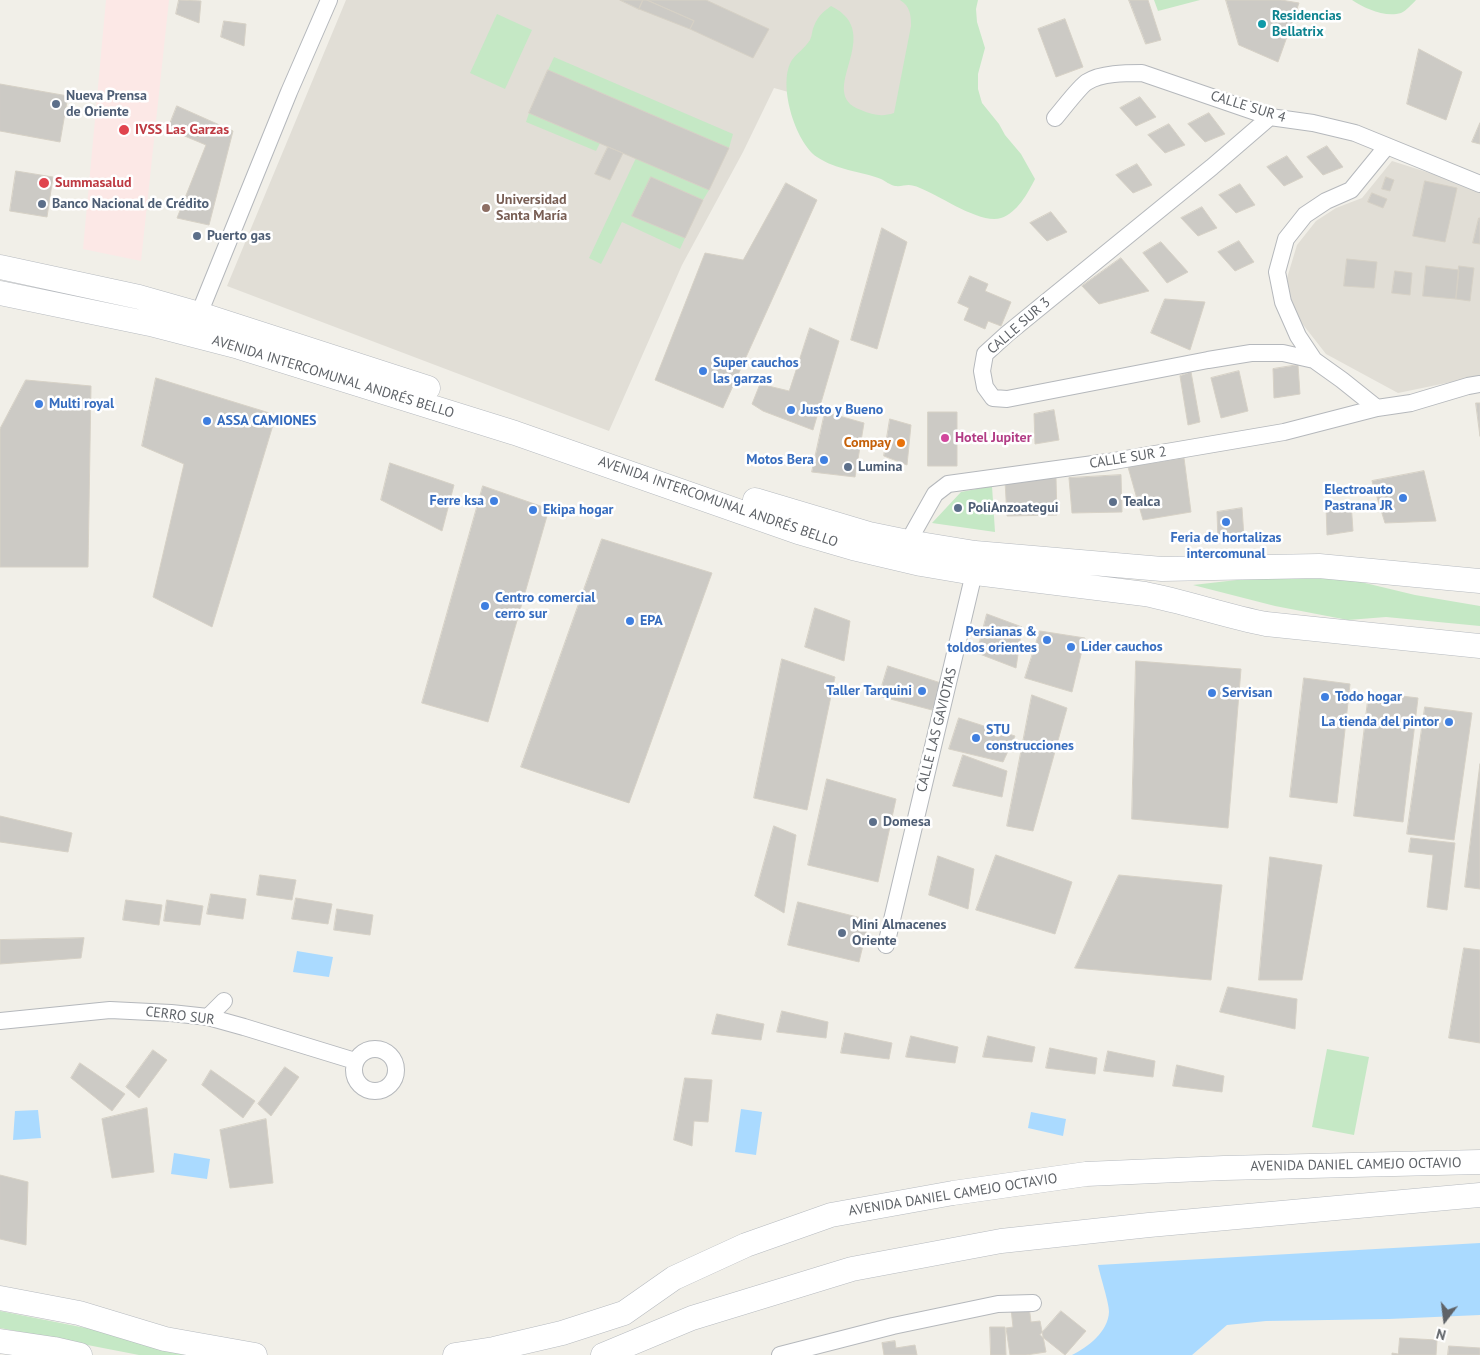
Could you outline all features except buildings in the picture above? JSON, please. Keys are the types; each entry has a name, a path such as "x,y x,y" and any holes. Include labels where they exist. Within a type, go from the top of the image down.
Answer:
{"main road":[{"name":"AVENIDA INTERCOMUNAL ANDRÉS BELLO","path":"0,267 139,297 199,314 548,428 704,484 869,534 975,553 1131,567 1207,569 1239,566 1319,566 1480,580"},
{"name":"AVENIDA INTERCOMUNAL ANDRÉS BELLO","path":"0,293 150,324 239,347 515,433 798,532 905,560 974,573 1145,594 1172,599 1233,617 1266,624 1480,646"},
{"name":"AVENIDA DANIEL CAMEJO OCTAVIO","path":"470,1354 562,1334 624,1313 674,1278 746,1245 831,1214 1086,1174 1224,1168 1480,1162"},
{"path":"603,1355 692,1318 852,1269 1001,1240 1480,1195"},
{"path":"0,1298 79,1313 165,1339 255,1355"},
{"path":"0,1341 80,1355"}],"street":[{"path":"199,314 289,92 329,0"},
{"name":"CALLE SUR 4","path":"1055,118 1086,82 1106,76 1142,73 1270,117 1313,123 1355,133 1480,184"},
{"name":"CALLE SUR 3","path":"1270,117 1212,168 1000,340 985,354 982,371 985,387 994,398 1007,399 1252,353 1283,353 1314,360"},
{"path":"1377,408 1314,360 1298,336 1282,302 1277,272 1286,239 1305,215 1326,201 1351,190 1387,146"},
{"name":"CALLE SUR 2","path":"908,542 935,494 948,484 1108,462 1274,434 1377,408 1412,403 1480,384"},
{"name":"CALLE LAS GAVIOTAS","path":"886,945 974,573"},
{"path":"208,1017 224,1001"},
{"name":"CERRO SUR","path":"0,1021 110,1010 208,1017 244,1026 355,1061"},
{"path":"780,1355 892,1326 998,1304 1033,1303"}],"shaded area":[{"name":"IVSS Las Garzas","path":"106,0 169,0 141,261 83,249"},
{"name":"Universidad Santa María","path":"346,0 932,0 892,121 774,88 743,152 682,265 609,431 227,286"},
{"path":"1392,161 1480,189 1480,376 1398,393 1326,354 1290,308 1287,278 1297,245 1316,221 1336,208 1362,198"}],"green space":[{"path":"900,0 978,0 976,9 977,22 985,48 978,74 978,89 982,103 1021,154 1035,179 1017,207 1001,218 993,219 972,213 916,186 895,186 873,176 832,165 817,157 809,149 795,126 786,83 788,70 792,60 810,40 817,20 831,6 847,18 853,32 853,47 845,77 844,91 848,102 861,110 874,114 885,115 894,113 911,26 909,11"},
{"path":"1154,0 1200,0 1158,11"},
{"path":"1352,0 1416,0 1401,13 1388,14 1362,6"},
{"path":"497,14 532,30 505,89 470,73"},
{"path":"554,57 733,134 729,148 548,70"},
{"path":"529,113 600,143 596,151 526,122"},
{"path":"636,158 709,190 703,200 651,177 632,216 685,238 680,249 622,222 601,264 589,258"},
{"path":"992,486 995,532 932,523 961,492"},
{"path":"1336,576 1415,595 1480,606 1480,626 1386,617 1348,620 1275,606 1193,585 1263,577"},
{"path":"1327,1049 1369,1057 1354,1135 1312,1127"},
{"path":"0,1311 222,1355 139,1355 0,1328"}],"water":[{"path":"297,951 333,957 329,977 293,972"},
{"path":"741,1109 762,1112 756,1155 735,1152"},
{"path":"38,1110 41,1138 13,1140 15,1111"},
{"path":"1031,1112 1066,1119 1063,1136 1028,1128"},
{"path":"174,1153 210,1159 207,1179 171,1174"},
{"path":"1480,1243 1480,1315 1266,1321 1227,1325 1192,1355 1072,1355 1096,1338 1108,1319 1109,1308 1098,1265"}],"place":[{"name":"Residencias Bellatrix","path":"1262,24"},
{"name":"Nueva Prensa de Oriente","path":"56,104"},
{"name":"IVSS Las Garzas","path":"124,130"},
{"name":"Summasalud","path":"44,183"},
{"name":"Banco Nacional de Crédito","path":"42,204"},
{"name":"Universidad Santa María","path":"486,208"},
{"name":"Puerto gas","path":"197,236"},
{"name":"Super cauchos las garzas","path":"703,371"},
{"name":"Multi royal","path":"39,404"},
{"name":"Justo y Bueno","path":"791,410"},
{"name":"ASSA CAMIONES","path":"207,421"},
{"name":"Hotel Jupiter","path":"945,438"},
{"name":"Compay","path":"901,443"},
{"name":"Motos Bera","path":"824,460"},
{"name":"Lumina","path":"848,467"},
{"name":"Electroauto Pastrana JR","path":"1403,498"},
{"name":"Ferre ksa","path":"494,501"},
{"name":"Tealca","path":"1113,502"},
{"name":"PoliAnzoategui","path":"958,508"},
{"name":"Ekipa hogar","path":"533,510"},
{"name":"Feria de hortalizas intercomunal","path":"1226,522"},
{"name":"Centro comercial cerro sur","path":"485,606"},
{"name":"EPA","path":"630,621"},
{"name":"Persianas & toldos orientes","path":"1047,640"},
{"name":"Lider cauchos","path":"1071,647"},
{"name":"Taller Tarquini","path":"922,691"},
{"name":"Servisan","path":"1212,693"},
{"name":"Todo hogar","path":"1325,697"},
{"name":"La tienda del pintor","path":"1449,722"},
{"name":"STU construcciones","path":"976,738"},
{"name":"Domesa","path":"873,822"},
{"name":"Mini Almacenes Oriente","path":"842,933"}]}
